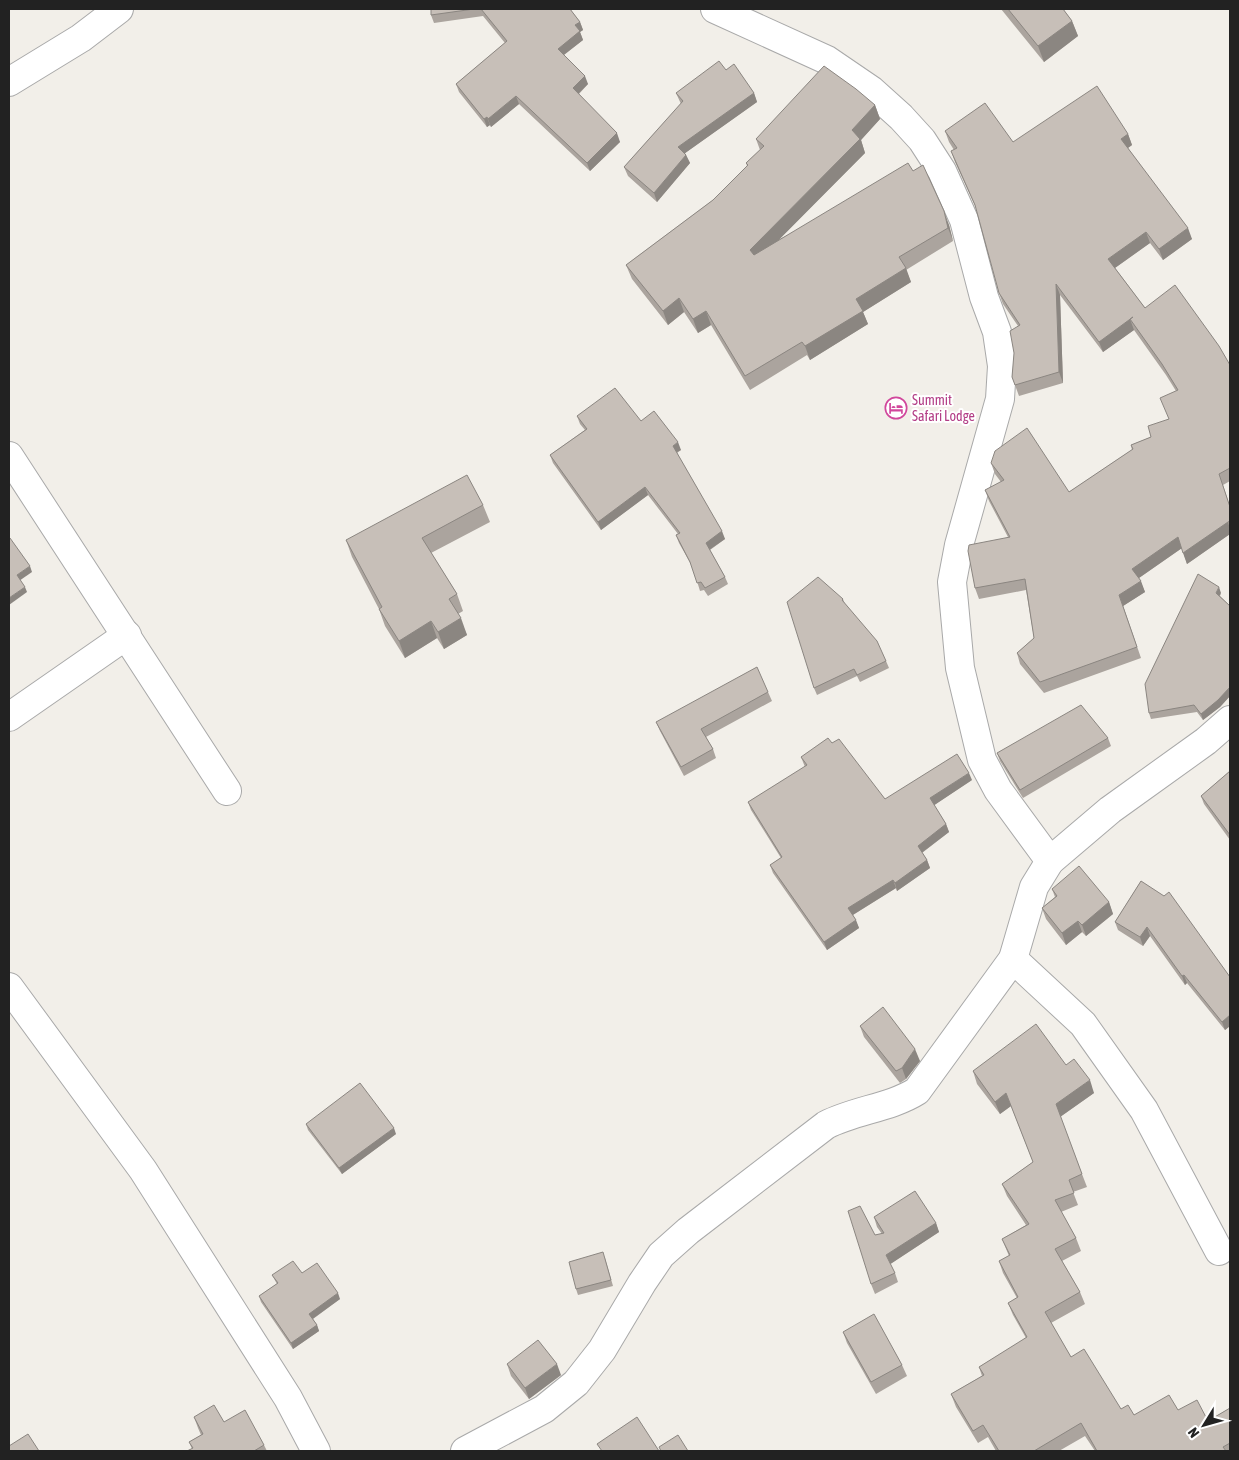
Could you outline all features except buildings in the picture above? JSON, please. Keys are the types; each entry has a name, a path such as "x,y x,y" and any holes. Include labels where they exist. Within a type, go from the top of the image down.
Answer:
{"street":[{"path":"9,82 81,38 119,9"},
{"path":"715,9 827,60 871,90 901,117 922,140 942,171 964,220 984,297 997,332 1002,366 1000,399 959,545 952,582 960,668 982,760 998,790 1050,861"},
{"path":"9,456 227,791"},
{"path":"9,717 126,635"},
{"path":"465,1451 544,1409 576,1383 602,1350 642,1283 662,1255 688,1230 826,1125 854,1114 896,1103 917,1091 1013,959 1034,887 1050,861 1110,810 1206,741 1230,720"},
{"path":"1013,959 1089,1032 1144,1110 1219,1251"},
{"path":"9,987 143,1170 278,1381 316,1451"}],"place":[{"name":"Summit Safari Lodge","path":"896,408"}]}
